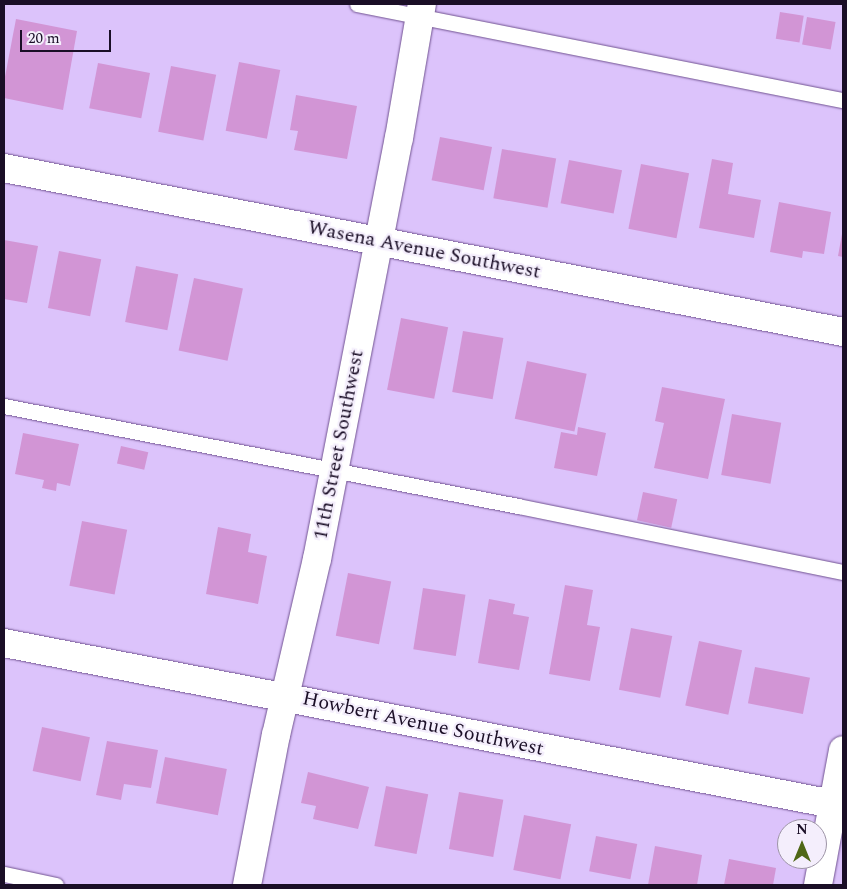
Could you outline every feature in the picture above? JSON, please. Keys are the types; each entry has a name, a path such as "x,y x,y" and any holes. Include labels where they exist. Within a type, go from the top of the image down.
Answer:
{"street":[{"name":"11th Street Southwest","path":"247,885 285,696 317,559 379,241 421,10"},
{"name":"Wasena Avenue Southwest","path":"4,168 843,332"},
{"name":"Howbert Avenue Southwest","path":"4,643 285,696 575,755 838,805"},
{"path":"818,885 838,805 843,750"}],"lane":[{"path":"356,4 421,10 843,100"},
{"path":"4,406 843,572"},
{"path":"4,874 56,885"}],"building":[{"path":"780,12 804,16 799,42 776,39"},
{"path":"807,17 836,22 831,50 802,45"},
{"path":"16,19 77,31 63,110 4,98 4,82"},
{"path":"239,62 280,70 267,139 226,131"},
{"path":"98,63 150,73 141,118 89,108"},
{"path":"171,66 216,75 203,141 158,132"},
{"path":"296,95 357,106 347,159 294,150 298,131 290,130"},
{"path":"440,137 492,147 484,190 432,180"},
{"path":"502,149 556,159 547,208 493,198"},
{"path":"712,159 733,163 728,194 761,200 754,238 699,228"},
{"path":"569,160 622,170 614,213 561,203"},
{"path":"641,164 689,173 677,238 628,229"},
{"path":"779,202 831,212 824,254 803,251 802,258 770,252"},
{"path":"843,234 843,257 838,256"},
{"path":"4,240 38,246 27,303 4,299"},
{"path":"59,251 101,259 90,316 48,308"},
{"path":"136,266 178,274 167,330 125,322"},
{"path":"194,278 243,288 228,361 179,350"},
{"path":"401,318 448,327 434,399 387,390"},
{"path":"463,331 503,338 493,399 452,392"},
{"path":"527,361 587,374 574,431 515,419"},
{"path":"662,387 725,399 708,479 654,468 664,423 655,421"},
{"path":"732,414 781,423 770,484 721,475"},
{"path":"578,427 606,433 597,476 554,468 561,432 577,435"},
{"path":"23,433 79,444 70,486 57,483 56,491 42,488 44,480 15,474"},
{"path":"121,446 148,452 144,470 117,464"},
{"path":"643,492 677,499 671,528 637,520"},
{"path":"82,521 127,530 115,595 69,586"},
{"path":"218,527 251,534 248,552 267,556 258,604 206,594"},
{"path":"348,573 391,581 379,644 336,636"},
{"path":"565,585 593,590 587,625 600,627 590,681 549,674"},
{"path":"423,588 465,595 456,656 413,649"},
{"path":"489,599 515,604 513,614 529,617 519,670 478,663"},
{"path":"631,628 672,636 660,698 619,690"},
{"path":"699,641 742,650 728,715 685,706"},
{"path":"755,667 810,678 803,714 748,703"},
{"path":"42,727 90,737 81,781 33,771"},
{"path":"107,741 158,750 151,788 124,784 121,800 96,795"},
{"path":"165,757 227,769 218,815 156,803"},
{"path":"308,772 369,787 358,829 313,819 316,806 301,803"},
{"path":"386,786 428,794 417,854 374,846"},
{"path":"459,792 503,800 493,857 449,849"},
{"path":"524,815 571,824 560,879 513,870"},
{"path":"596,836 637,844 630,879 589,871"},
{"path":"655,846 702,855 697,885 648,885"},
{"path":"729,859 776,868 773,885 724,885"}]}
